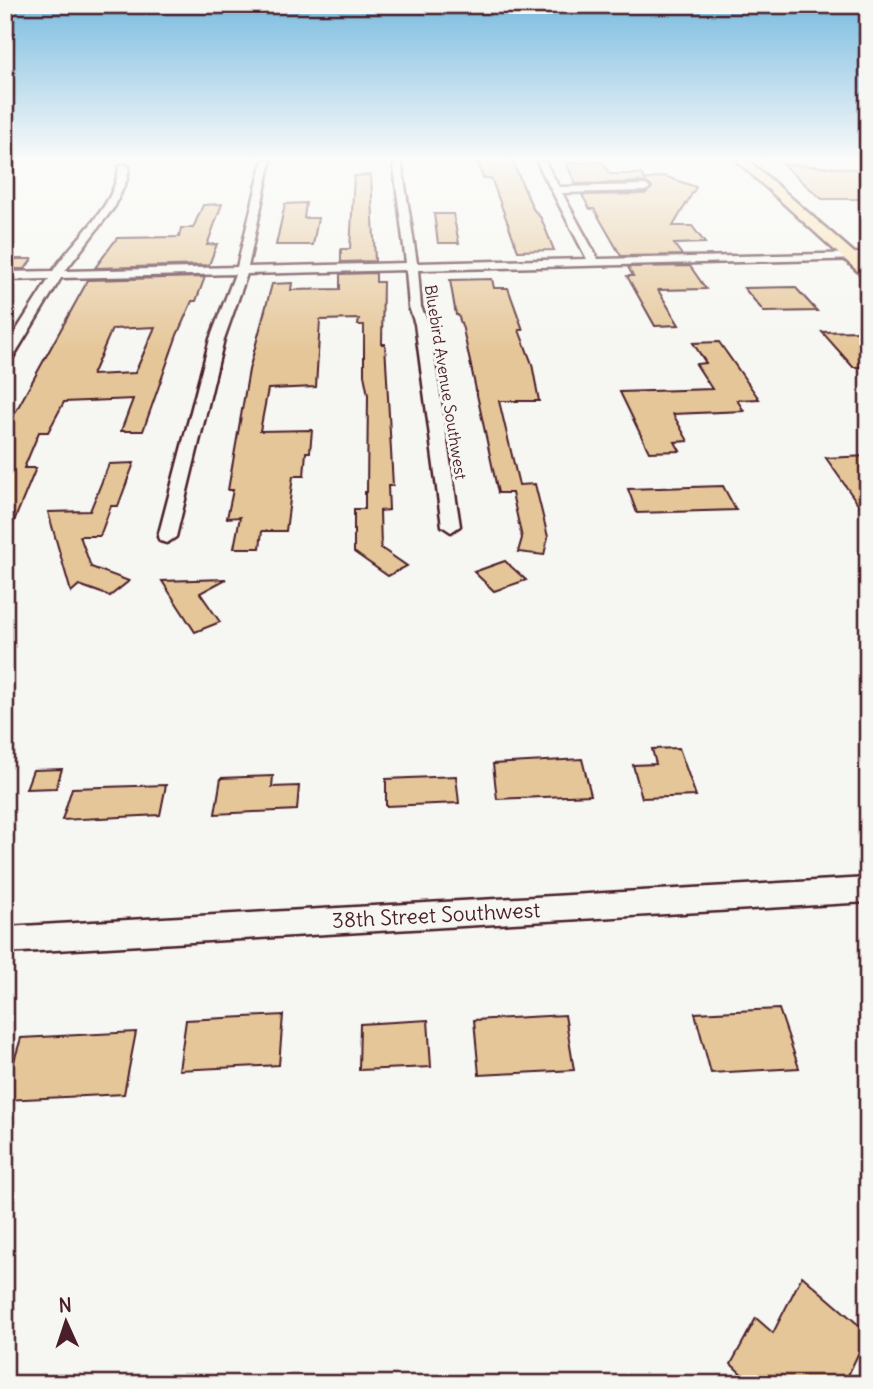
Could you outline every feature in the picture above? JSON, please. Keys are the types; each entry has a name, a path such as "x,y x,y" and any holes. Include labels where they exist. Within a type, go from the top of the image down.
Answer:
{"main road":[{"path":"814,225 868,273"}],"street":[{"path":"5,359 58,275 95,225"},
{"path":"167,537 217,339 225,322 251,225"},
{"name":"Bluebird Avenue Southwest","path":"406,225 415,307 422,324 428,357 451,526"},
{"path":"574,225 594,262"},
{"path":"5,276 868,256"},
{"name":"38th Street Southwest","path":"5,940 868,890"}],"building":[{"path":"194,225 214,225 207,245 217,244 209,265 95,268 117,238 179,237 181,228 193,228"},
{"path":"280,225 317,225 313,245 276,245"},
{"path":"351,225 373,225 375,261 341,262 341,249 350,249"},
{"path":"435,225 455,225 459,243 438,243"},
{"path":"508,225 544,225 554,250 518,251"},
{"path":"603,225 692,226 705,243 674,244 682,255 621,256"},
{"path":"5,259 32,259 25,269 5,269"},
{"path":"690,266 706,289 658,290 679,325 655,326 627,276 633,276 628,267"},
{"path":"376,273 376,282 383,282 382,344 385,344 393,486 388,486 389,510 380,511 381,548 407,566 388,576 354,552 354,509 365,509 367,492 368,395 364,375 364,325 358,325 359,319 320,320 316,387 268,389 260,431 312,430 310,452 306,452 304,476 293,476 286,531 262,531 260,548 234,548 240,517 227,518 233,490 228,490 249,370 272,284 292,283 291,290 340,289 340,274"},
{"path":"205,277 196,301 192,301 177,335 143,431 121,431 133,399 64,402 48,432 39,432 24,468 36,468 5,543 5,431 88,280","holes":["155,327 135,373 92,375 112,329"]},
{"path":"492,279 494,288 508,288 523,330 519,330 532,364 539,401 499,401 519,485 535,484 548,537 544,555 518,552 522,538 512,493 498,493 463,329 456,315 450,280"},
{"path":"795,287 817,311 764,312 744,288"},
{"path":"859,331 868,340 868,367 853,367 822,332"},
{"path":"719,342 759,399 737,400 744,411 673,414 688,441 675,442 680,451 649,452 620,392 712,389 696,364 706,363 693,343"},
{"path":"868,456 868,518 826,458"},
{"path":"134,463 118,506 111,506 100,536 80,536 91,567 129,581 110,596 79,585 71,592 48,512 90,511 109,464"},
{"path":"723,486 736,510 637,513 628,489"},
{"path":"505,561 526,580 494,591 474,572"},
{"path":"226,579 200,593 220,622 195,632 162,581"},
{"path":"679,748 696,796 642,798 633,765 656,764 652,749"},
{"path":"582,759 591,795 497,799 493,764"},
{"path":"62,769 56,788 26,789 33,770"},
{"path":"273,776 272,787 299,786 297,810 215,814 221,778"},
{"path":"456,776 459,803 386,806 386,779"},
{"path":"166,785 160,815 62,820 72,788"},
{"path":"779,1009 799,1068 711,1073 695,1013"},
{"path":"283,1015 279,1065 179,1070 186,1020"},
{"path":"565,1015 574,1070 479,1075 474,1020"},
{"path":"428,1020 431,1067 359,1070 360,1024"},
{"path":"136,1032 124,1094 5,1100 5,1091 21,1038"},
{"path":"802,1276 868,1333 844,1384 752,1384 731,1364 756,1318 773,1333"}]}
